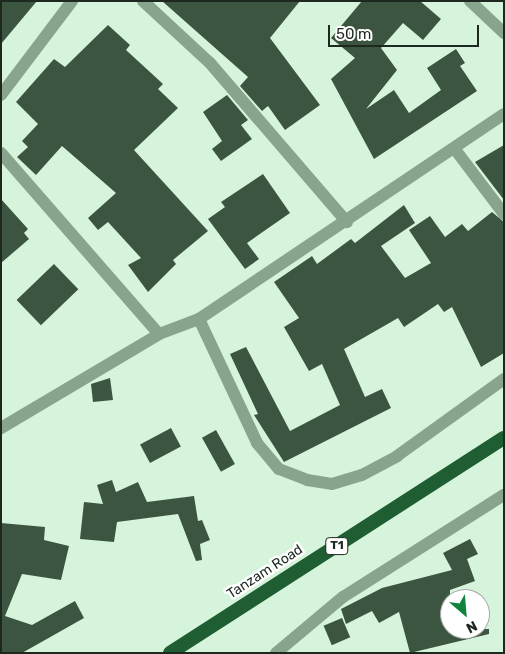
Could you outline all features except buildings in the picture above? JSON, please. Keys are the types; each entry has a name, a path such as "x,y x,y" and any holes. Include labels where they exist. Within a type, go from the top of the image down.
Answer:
{"highway":[{"name":"Tanzam Road","path":"170,653 504,438"}],"street":[{"path":"1,95 72,1"},
{"path":"143,1 210,63 347,222"},
{"path":"470,1 504,33"},
{"path":"1,428 159,334 199,319 347,222 504,114"},
{"path":"454,148 504,214"},
{"path":"1,153 159,334"},
{"path":"199,319 258,443 279,469 307,480 332,484 362,475 397,456 504,379"},
{"path":"276,653 343,597 504,496"}]}
